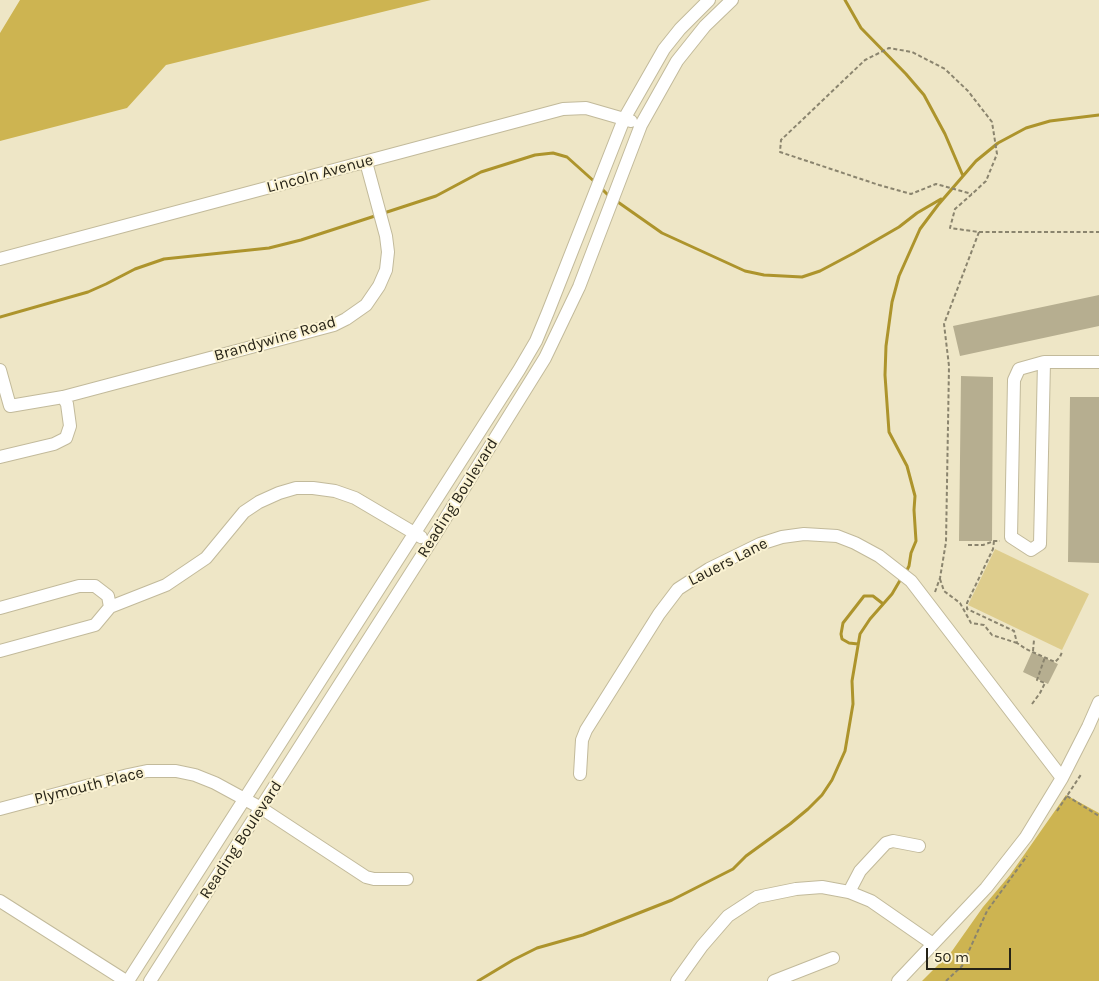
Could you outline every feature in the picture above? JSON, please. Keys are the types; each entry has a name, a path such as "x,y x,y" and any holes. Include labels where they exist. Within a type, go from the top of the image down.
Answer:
{"street":[{"name":"Reading Boulevard","path":"127,981 501,400 536,341 624,119 664,49 680,29 709,0"},
{"name":"Reading Boulevard","path":"150,981 430,543 545,358 579,287 641,125 683,53 705,26 732,0"},
{"name":"Lincoln Avenue","path":"0,259 563,109 586,108 641,125"},
{"name":"Brandywine Road","path":"5,408 64,397 334,324 366,305 384,276 388,252 386,236 366,162"},
{"path":"1044,362 1040,544 1031,550 1011,537 1014,380 1019,369 1044,362 1099,362"},
{"path":"0,370 5,408"},
{"path":"0,457 54,444 66,438 70,426 67,404 64,397"},
{"path":"0,652 94,625 110,607 153,591 182,576 206,558 244,512 266,498 296,488 326,489 348,495 430,543"},
{"name":"Lauers Lane","path":"580,774 582,740 586,730 659,614 678,589 709,569 760,544 792,535 818,534 837,536 866,548 911,581 1062,778"},
{"path":"0,608 79,586 95,586 108,596 110,607"},
{"path":"898,981 986,888 1026,837 1062,778 1099,702"},
{"name":"Plymouth Place","path":"0,809 128,775 147,771 176,771 215,783 261,808 366,877 374,880 407,878"},
{"path":"849,892 860,871 886,843 893,841 919,846"},
{"path":"677,981 702,946 728,916 757,897 796,889 822,887 849,892 871,901 933,944"},
{"path":"0,901 127,981"},
{"path":"774,981 833,958"}],"path":[{"path":"972,194 936,184 911,194 780,152 781,140 865,60 890,48 912,52 945,68 968,91 992,122 996,154 986,182 955,209 950,228 979,232 1099,232"},
{"path":"932,606 940,578 946,542 949,376 944,324 979,232"},
{"path":"968,545 983,545 994,541 1004,541 1011,537"},
{"path":"994,541 993,549 967,603 967,609 1014,631 1017,643"},
{"path":"940,578 944,591 960,604 971,623 984,625 992,635 1017,643 1055,662 1062,652"},
{"path":"1033,651 1034,640"},
{"path":"1032,704 1045,683 1037,680 1045,656"},
{"path":"1056,812 1082,773"},
{"path":"1067,796 1099,816"},
{"path":"946,981 962,966 987,911 1030,852"}],"shaded area":[{"path":"20,0 431,0 166,65 127,108 0,141 0,33"},
{"path":"995,549 1089,594 1062,650 968,605"},
{"path":"1066,795 1099,813 1099,981 922,981 952,951 983,907 1010,875"}],"building":[{"path":"1099,295 1099,326 960,356 953,326"},
{"path":"961,376 993,377 992,541 959,541"},
{"path":"1070,397 1099,397 1099,563 1068,562"},
{"path":"1032,652 1058,664 1048,684 1023,672"}],"waterway":[{"path":"845,0 861,28 924,95 945,134 963,176"},
{"path":"906,572 916,541 915,496 907,466 889,432 885,375 886,346 892,302 899,276 920,229 976,161 998,143 1026,128 1050,121 1099,115"},
{"path":"384,213 436,196 481,172 535,155 553,153 567,157 596,183"},
{"path":"600,187 610,197"},
{"path":"615,200 662,233 745,271 764,275 802,277 820,271 854,253 899,227 917,213 941,199"},
{"path":"0,317 88,292 135,269 164,259 269,248 301,240 378,215"},
{"path":"478,981 537,948 583,935 672,900 733,869 746,856 808,809 822,795 832,780 845,751 853,704 852,681 860,634 870,619 892,594 902,577"},
{"path":"858,644 849,643 842,639 843,623 864,596 873,596 882,603"}]}
